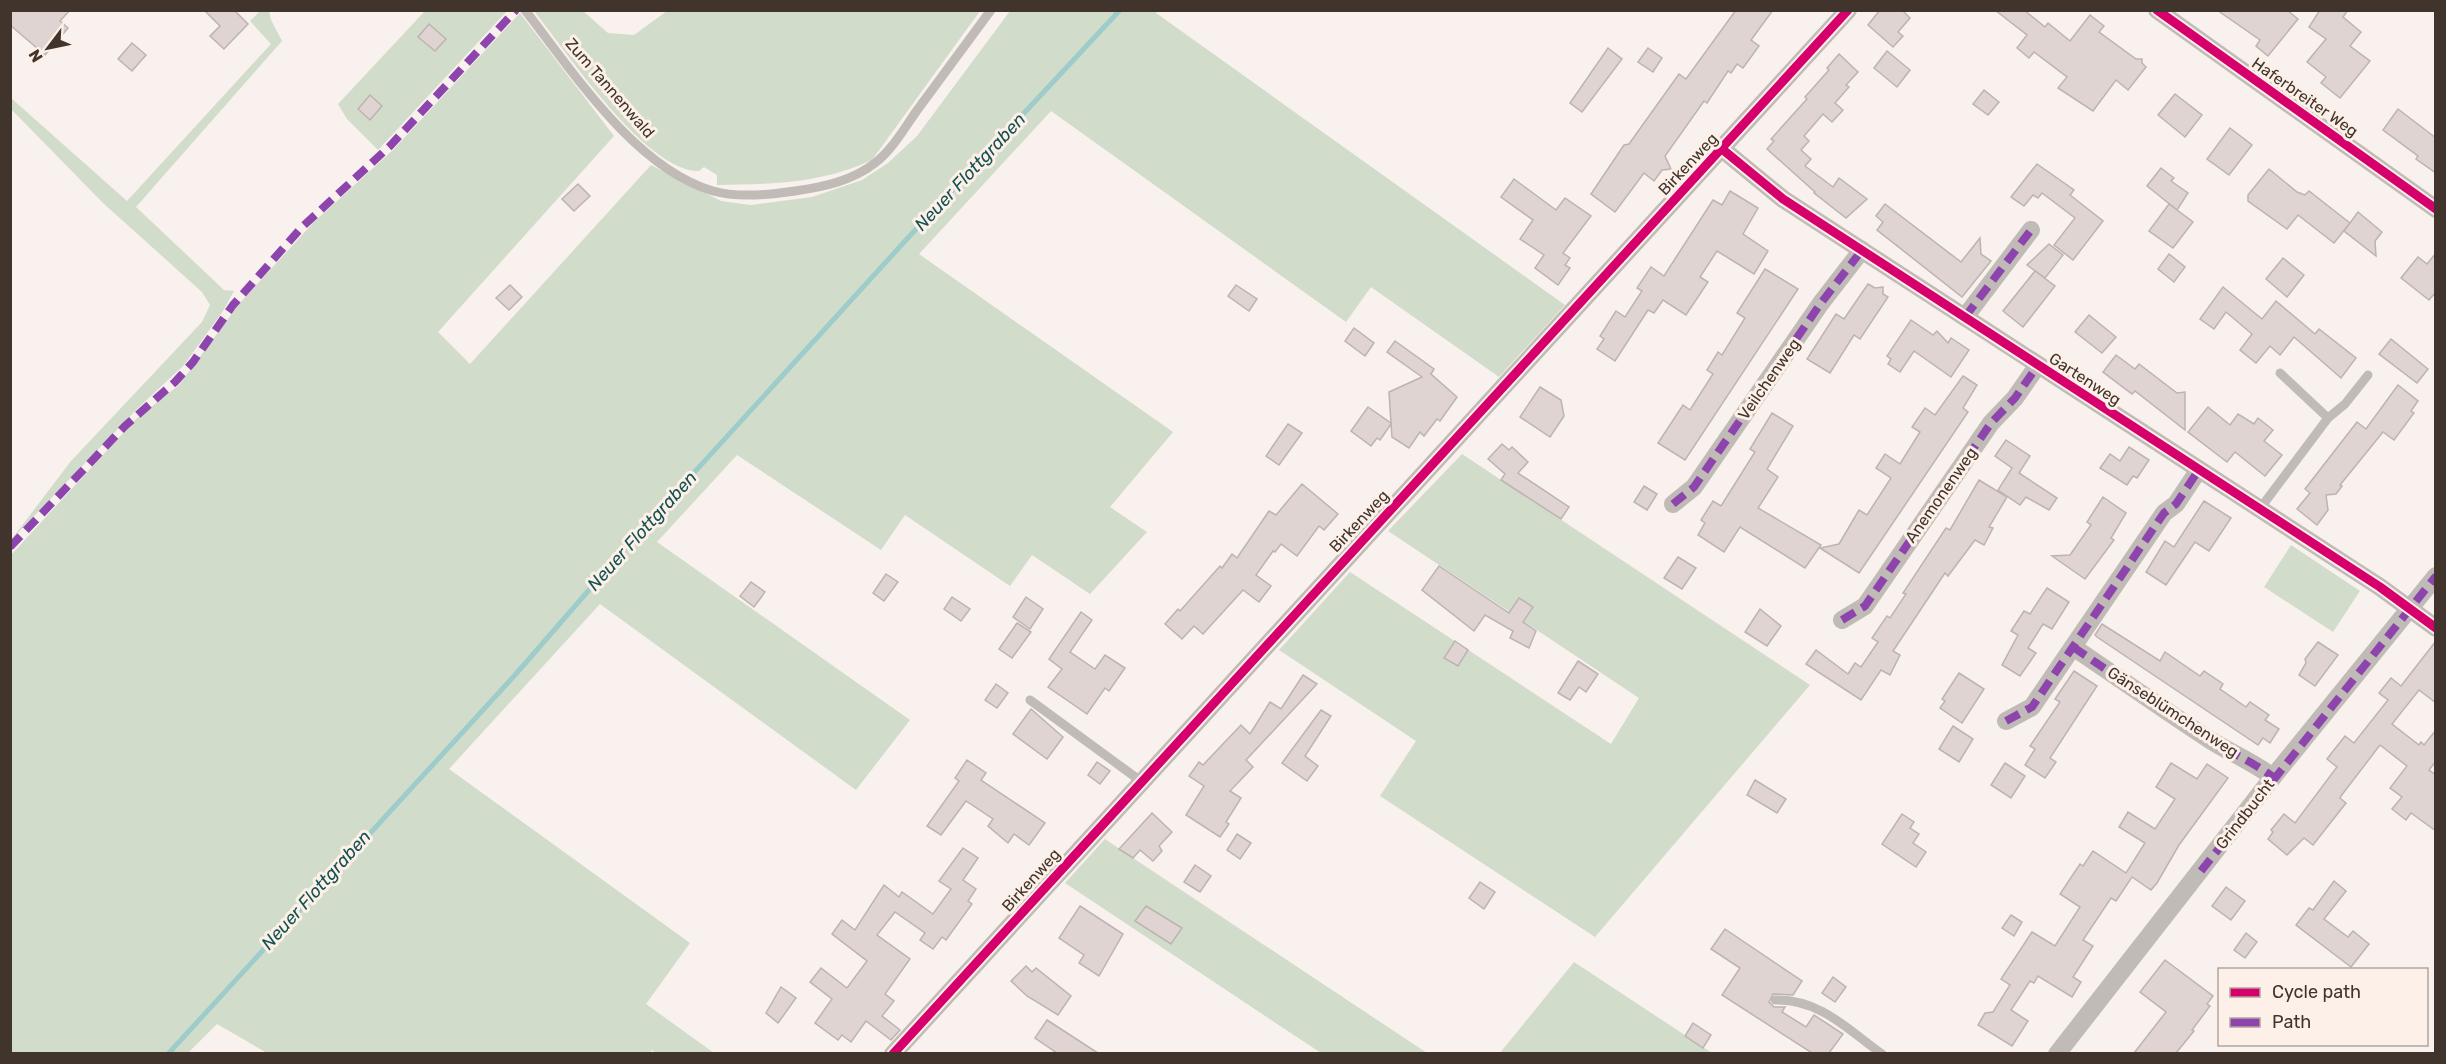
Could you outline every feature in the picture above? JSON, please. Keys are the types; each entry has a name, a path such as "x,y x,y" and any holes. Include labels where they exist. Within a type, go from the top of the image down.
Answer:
{"street":[{"name":"Birkenweg","path":"893,1053 1848,10"},
{"name":"Haferbreiter Weg","path":"2157,10 2436,209"},
{"name":"Gartenweg","path":"1722,149 1772,191 2410,608 2436,628"},
{"path":"1965,317 2031,230"},
{"name":"Veilchenweg","path":"1673,504 1694,487 1821,303 1862,250"},
{"name":"Anemonenweg","path":"1842,620 1865,606 1991,423 2016,398 2038,365"},
{"path":"2006,721 2032,706 2164,513 2176,504 2198,471"},
{"name":"Grindbucht","path":"2057,1053 2273,777 2436,576"},
{"name":"Gänseblümchenweg","path":"2073,647 2119,681 2220,747 2250,760 2273,777"}],"lane":[{"name":"Zum Tannenwald","path":"525,10 603,108 644,150 680,177 698,185 738,195 791,192 824,186 864,171 889,148 991,10"},
{"path":"2280,373 2328,418"},
{"path":"2259,510 2328,418 2345,404 2368,375"},
{"path":"1030,700 1142,782"},
{"path":"1775,1000 1794,1000 1814,1005 1882,1053"}],"green space":[{"path":"260,11 269,11 282,41 136,207 224,290 234,291 223,311 184,365 137,409 11,540 71,461 202,322 210,305 202,292 103,203 11,109 11,98 127,201 271,44 250,21"},
{"path":"425,11 507,11 378,150 347,119 338,104"},
{"path":"534,11 583,11 608,33 634,35 667,11 980,11 872,160 815,178 777,183 717,185 717,175 704,167 699,171 678,166 655,152 632,131 586,79"},
{"path":"1010,11 1157,11 1156,13 1565,305 1499,377 1371,287 1346,322 1051,111 919,254 1173,432 1110,507 1147,532 1090,594 1032,555 1010,586 905,515 881,550 737,455 657,542 910,720 856,790 600,604 449,769 690,943 646,1004 714,1053 656,1053 652,1050 649,1054 267,1053 217,1024 188,1053 11,1054 11,555 136,419 179,385 239,304 314,222 393,150 520,13 614,136 438,332 470,364 651,165 721,201 751,205 812,197 862,180 888,163 917,136"},
{"path":"1462,454 1810,685 1595,937 1380,796 1416,741 1279,650 1350,572 1611,744 1639,698 1388,531"},
{"path":"2291,545 2360,591 2333,632 2264,587"},
{"path":"1105,839 1427,1053 1321,1053 1065,883"},
{"path":"1574,962 1712,1053 1499,1054"}],"building":[{"path":"10,10 70,10 60,21 68,28 45,55 10,25"},
{"path":"204,10 234,10 248,24 224,49 210,36 220,26"},
{"path":"1736,10 1773,10 1751,40 1759,46 1743,68 1737,64 1731,73 1728,71 1707,103 1704,101 1665,156 1671,169 1662,170 1654,181 1644,173 1615,212 1591,194 1624,145 1629,144 1679,74 1686,79"},
{"path":"1880,10 1902,10 1910,18 1898,32 1903,36 1893,47 1868,25"},
{"path":"1995,10 2024,10 2045,27 2048,23 2070,41 2090,15 2104,26 2099,32 2136,59 2142,59 2146,67 2128,90 2116,80 2093,111 2058,88 2067,77 2034,52 2029,58 2017,48 2027,35"},
{"path":"2217,10 2287,10 2298,19 2268,56 2256,46 2260,40"},
{"path":"2320,10 2348,10 2343,17 2361,32 2350,46 2370,61 2340,98 2321,83 2326,77 2307,62 2326,39 2309,27"},
{"path":"429,24 446,39 435,51 418,37"},
{"path":"132,43 146,55 132,71 118,59"},
{"path":"1608,48 1622,59 1582,112 1570,103"},
{"path":"1648,48 1662,58 1653,72 1638,62"},
{"path":"1887,51 1910,70 1897,87 1874,68"},
{"path":"1839,54 1858,72 1846,85 1849,87 1835,103 1843,110 1832,122 1823,114 1804,136 1809,141 1801,150 1811,159 1805,166 1833,187 1839,178 1867,199 1846,218 1814,193 1767,149 1774,141 1771,139 1807,99 1805,97 1829,70 1827,68"},
{"path":"1984,90 1999,102 1988,115 1973,104"},
{"path":"2175,94 2202,115 2185,137 2158,115"},
{"path":"370,95 382,106 370,120 358,109"},
{"path":"2398,109 2436,138 2436,173 2416,159 2418,156 2383,130"},
{"path":"2230,128 2252,145 2229,175 2207,159"},
{"path":"2037,164 2074,190 2070,195 2103,221 2073,260 2054,245 2075,218 2042,193 2038,198 2033,195 2024,206 2011,197"},
{"path":"2161,168 2174,178 2171,181 2188,193 2177,210 2147,186"},
{"path":"2269,169 2297,192 2305,195 2309,191 2350,223 2334,243 2298,215 2287,229 2248,201 2248,195"},
{"path":"1514,179 1556,210 1565,198 1591,216 1563,253 1570,258 1565,265 1570,268 1558,285 1535,268 1544,255 1520,239 1533,220 1501,197"},
{"path":"578,184 590,196 574,211 562,199"},
{"path":"1730,191 1758,208 1743,234 1768,251 1754,274 1717,251 1700,277 1708,282 1686,315 1663,300 1654,313 1648,310 1615,361 1597,349 1604,339 1600,336 1616,311 1625,317 1642,291 1637,288 1651,267 1664,276 1713,200 1722,205"},
{"path":"1885,204 1961,262 1980,238 1981,254 1991,261 1962,297 1877,230 1883,222 1876,216"},
{"path":"2169,204 2193,222 2173,248 2149,231"},
{"path":"2358,212 2382,232 2375,241 2376,256 2344,231"},
{"path":"2049,244 2063,255 2045,278 2027,265"},
{"path":"2436,253 2436,292 2429,300 2401,278 2418,257 2427,264"},
{"path":"2169,254 2185,267 2174,282 2158,269"},
{"path":"2283,258 2304,275 2287,297 2266,279"},
{"path":"1765,269 1798,289 1685,460 1658,443 1683,405 1690,410 1713,374 1707,370 1718,352 1722,355 1745,318 1737,313"},
{"path":"2035,271 2055,286 2023,327 2003,311"},
{"path":"1868,284 1875,288 1883,287 1883,294 1888,297 1860,339 1854,335 1830,373 1807,359 1836,314 1844,319"},
{"path":"510,285 522,297 509,310 496,298"},
{"path":"1236,285 1257,299 1249,311 1228,296"},
{"path":"2223,287 2262,319 2276,301 2315,334 2319,329 2356,358 2341,378 2294,337 2280,355 2270,346 2256,363 2240,350 2252,334 2226,312 2214,329 2200,319"},
{"path":"2089,315 2116,337 2102,353 2075,332"},
{"path":"1911,320 1933,335 1937,331 1948,343 1951,338 1969,350 1951,377 1914,351 1900,372 1888,364 1891,359 1887,356"},
{"path":"1354,328 1374,343 1365,356 1345,341"},
{"path":"2391,339 2428,369 2417,383 2379,354"},
{"path":"1395,341 1434,369 1431,374 1457,397 1440,421 1437,419 1424,436 1420,432 1409,448 1392,437 1391,424 1380,440 1377,438 1371,446 1351,431 1368,407 1391,423 1389,392 1422,377 1387,352"},
{"path":"2116,355 2135,369 2139,364 2177,393 2185,392 2185,430 2135,391 2132,394 2103,372"},
{"path":"1963,376 1977,385 1963,408 1968,412 1859,573 1820,548 1839,544 1859,510 1867,515 1891,478 1876,468 1885,454 1900,464 1920,432 1912,427 1925,408 1935,415"},
{"path":"2398,385 2418,401 2411,411 2414,413 2394,440 2383,432 2340,485 2342,486 2336,494 2326,495 2328,510 2317,525 2297,509 2310,493 2305,489 2357,422 2366,429"},
{"path":"1540,387 1561,400 1564,416 1550,437 1520,417"},
{"path":"2208,407 2230,425 2238,414 2254,424 2258,418 2273,430 2264,441 2282,455 2265,476 2235,452 2227,462 2188,432"},
{"path":"1772,413 1793,426 1767,469 1778,477 1758,508 1821,545 1805,568 1740,527 1724,552 1698,535 1705,523 1701,520 1713,501 1721,506 1755,452 1750,449"},
{"path":"1288,424 1302,433 1279,465 1266,456"},
{"path":"2006,440 2030,456 2019,473 2057,498 2049,510 2026,497 2020,505 1998,490 2012,468 1995,456"},
{"path":"1502,444 1509,450 1512,447 1528,462 1518,473 1569,507 1561,519 1501,480 1505,474 1488,459"},
{"path":"2129,447 2149,460 2137,478 2133,476 2127,485 2100,468 2110,454 2120,461"},
{"path":"1979,480 2007,497 1989,527 1993,528 1984,545 1975,540 1948,576 1945,573 1893,651 1900,655 1890,675 1881,670 1861,700 1806,664 1816,650 1848,674 1855,663 1861,667 1878,642 1872,638 1887,616 1890,618 1906,594 1903,593 1946,528 1950,530"},
{"path":"1302,484 1338,514 1324,530 1319,526 1297,556 1281,544 1275,552 1273,551 1256,575 1271,586 1259,602 1243,590 1203,634 1194,626 1182,639 1165,624 1178,609 1180,611 1220,566 1222,568 1232,554 1237,558 1269,511 1276,515"},
{"path":"1644,486 1657,494 1647,510 1634,502"},
{"path":"2103,497 2126,513 2111,538 2114,540 2085,579 2052,556 2070,555 2091,525 2087,522"},
{"path":"2204,501 2231,518 2209,551 2195,542 2166,585 2146,572 2165,541 2174,547"},
{"path":"1678,557 1696,568 1682,589 1664,578"},
{"path":"1439,566 1509,613 1519,598 1533,607 1523,622 1536,631 1529,648 1510,638 1513,631 1485,615 1474,631 1422,590"},
{"path":"886,574 898,582 884,601 873,593"},
{"path":"751,582 765,592 754,607 740,596"},
{"path":"2047,588 2069,602 2052,629 2043,624 2028,648 2036,653 2020,676 2002,665 2018,635 2011,631 2024,611 2030,614"},
{"path":"952,597 970,609 961,621 944,609"},
{"path":"1026,597 1043,609 1030,629 1013,617"},
{"path":"1760,609 1781,626 1767,646 1745,632"},
{"path":"1081,612 1092,620 1070,652 1095,669 1105,655 1125,668 1109,691 1105,688 1087,714 1048,687 1062,669 1049,659"},
{"path":"1017,623 1031,632 1012,658 999,649"},
{"path":"2102,624 2160,661 2165,652 2200,676 2204,671 2223,684 2220,689 2246,707 2250,702 2269,715 2265,720 2279,729 2270,743 2263,738 2258,745 2097,637 2095,635"},
{"path":"1455,641 1468,650 1458,666 1444,658"},
{"path":"2436,641 2436,703 2419,690 2392,724 2419,745 2421,742 2424,745 2436,730 2436,761 2429,770 2436,775 2436,831 2411,813 2406,820 2392,809 2402,797 2390,788 2407,766 2380,745 2341,796 2340,798 2346,803 2313,845 2304,838 2287,855 2268,839 2273,832 2271,830 2284,814 2295,823 2337,767 2327,759 2345,736 2354,743 2388,700 2379,693 2391,678 2401,686"},
{"path":"2318,642 2338,655 2315,686 2299,675 2306,663 2305,659"},
{"path":"1578,661 1598,674 1586,692 1579,687 1570,700 1558,693"},
{"path":"2074,671 2097,686 2050,758 2056,762 2045,778 2025,765 2035,749 2030,746 2060,702 2055,699"},
{"path":"1959,673 1984,689 1962,723 1940,708 1945,701 1942,699"},
{"path":"1303,675 1317,684 1246,760 1253,767 1230,791 1241,798 1226,822 1229,824 1220,837 1186,815 1204,786 1189,776 1199,762 1203,765 1241,725 1250,734 1270,702 1281,709"},
{"path":"996,684 1008,693 997,708 985,700"},
{"path":"1031,709 1063,737 1047,759 1013,734"},
{"path":"1321,710 1331,716 1305,756 1318,766 1307,781 1282,763"},
{"path":"1953,726 1973,739 1959,762 1939,749"},
{"path":"967,760 986,773 981,780 1045,823 1029,845 1014,834 1008,843 988,826 993,819 966,801 941,835 927,826 959,781 955,778"},
{"path":"1097,762 1110,771 1100,784 1088,775"},
{"path":"2005,763 2025,776 2011,798 1991,785"},
{"path":"2171,763 2197,779 2207,764 2228,778 2179,845 2157,883 2151,890 2132,877 2116,901 2111,898 2083,940 2093,946 2073,977 2081,982 2072,997 2038,976 2034,983 2030,981 2011,1010 2028,1021 2012,1046 1978,1025 1985,1013 1993,1012 2010,985 2001,979 2032,932 2055,946 2080,907 2060,894 2080,864 2083,866 2093,851 2126,873 2145,843 2119,827 2128,812 2155,829 2175,799 2156,787"},
{"path":"1755,780 1786,799 1777,813 1747,795"},
{"path":"1152,813 1172,832 1159,846 1162,851 1153,861 1140,850 1133,858 1119,849"},
{"path":"1902,814 1914,822 1910,828 1919,834 1913,843 1926,852 1916,867 1882,844"},
{"path":"1237,834 1251,843 1240,859 1227,850"},
{"path":"963,848 978,858 963,880 976,889 968,901 972,904 946,940 942,937 933,949 920,940 925,933 895,912 877,935 910,959 885,994 894,1001 882,1016 900,1030 891,1040 866,1021 851,1042 842,1035 838,1040 815,1023 832,999 810,982 821,968 847,988 867,961 832,934 842,920 855,930 884,885 899,897 902,892 933,914 951,889 939,881"},
{"path":"1195,865 1211,876 1200,892 1184,882"},
{"path":"2334,881 2346,891 2324,919 2348,937 2353,931 2369,944 2351,967 2296,925 2309,908 2313,910"},
{"path":"1480,882 1495,892 1484,909 1469,898"},
{"path":"2226,887 2245,901 2231,920 2212,906"},
{"path":"1080,906 1123,934 1099,976 1079,963 1084,955 1059,938"},
{"path":"1146,906 1182,928 1171,944 1135,921"},
{"path":"2011,915 2022,922 2014,936 2002,928"},
{"path":"1725,929 1802,981 1793,995 1773,994 1769,1002 1774,1007 1785,1007 1782,1012 1806,1027 1814,1015 1843,1034 1829,1053 1812,1053 1722,995 1740,968 1711,949"},
{"path":"2246,933 2257,942 2245,958 2234,950"},
{"path":"2165,960 2213,996 2207,1004 2210,1006 2176,1053 2134,1053 2166,1012 2140,992"},
{"path":"1026,966 1032,972 1036,968 1071,996 1058,1015 1027,996 1011,981"},
{"path":"1833,977 1846,987 1835,1002 1822,993"},
{"path":"781,987 796,998 778,1023 766,1013"},
{"path":"1047,1020 1098,1053 1057,1053 1035,1038"},
{"path":"1693,1023 1711,1035 1703,1048 1685,1036"}],"waterway":[{"name":"Neuer Flottgraben","path":"168,1054 515,675 629,544 906,240 1120,10"}],"marked path":[{"path":"10,547 125,426 175,382 193,362 233,305 301,228 390,146 516,10"},
{"path":"1965,317 2031,230"},
{"path":"1673,504 1694,487 1821,303 1862,250"},
{"path":"1842,620 1865,606 1991,423 2015,398 2038,365"},
{"path":"2006,721 2032,707 2164,513 2176,504 2198,471"},
{"path":"2201,871 2436,576"},
{"path":"2073,647 2210,740 2273,777"}],"cycle path":[{"path":"893,1054 1848,10"},
{"path":"2157,10 2436,209"},
{"path":"1722,149 1783,199 2380,587 2436,628"}]}
